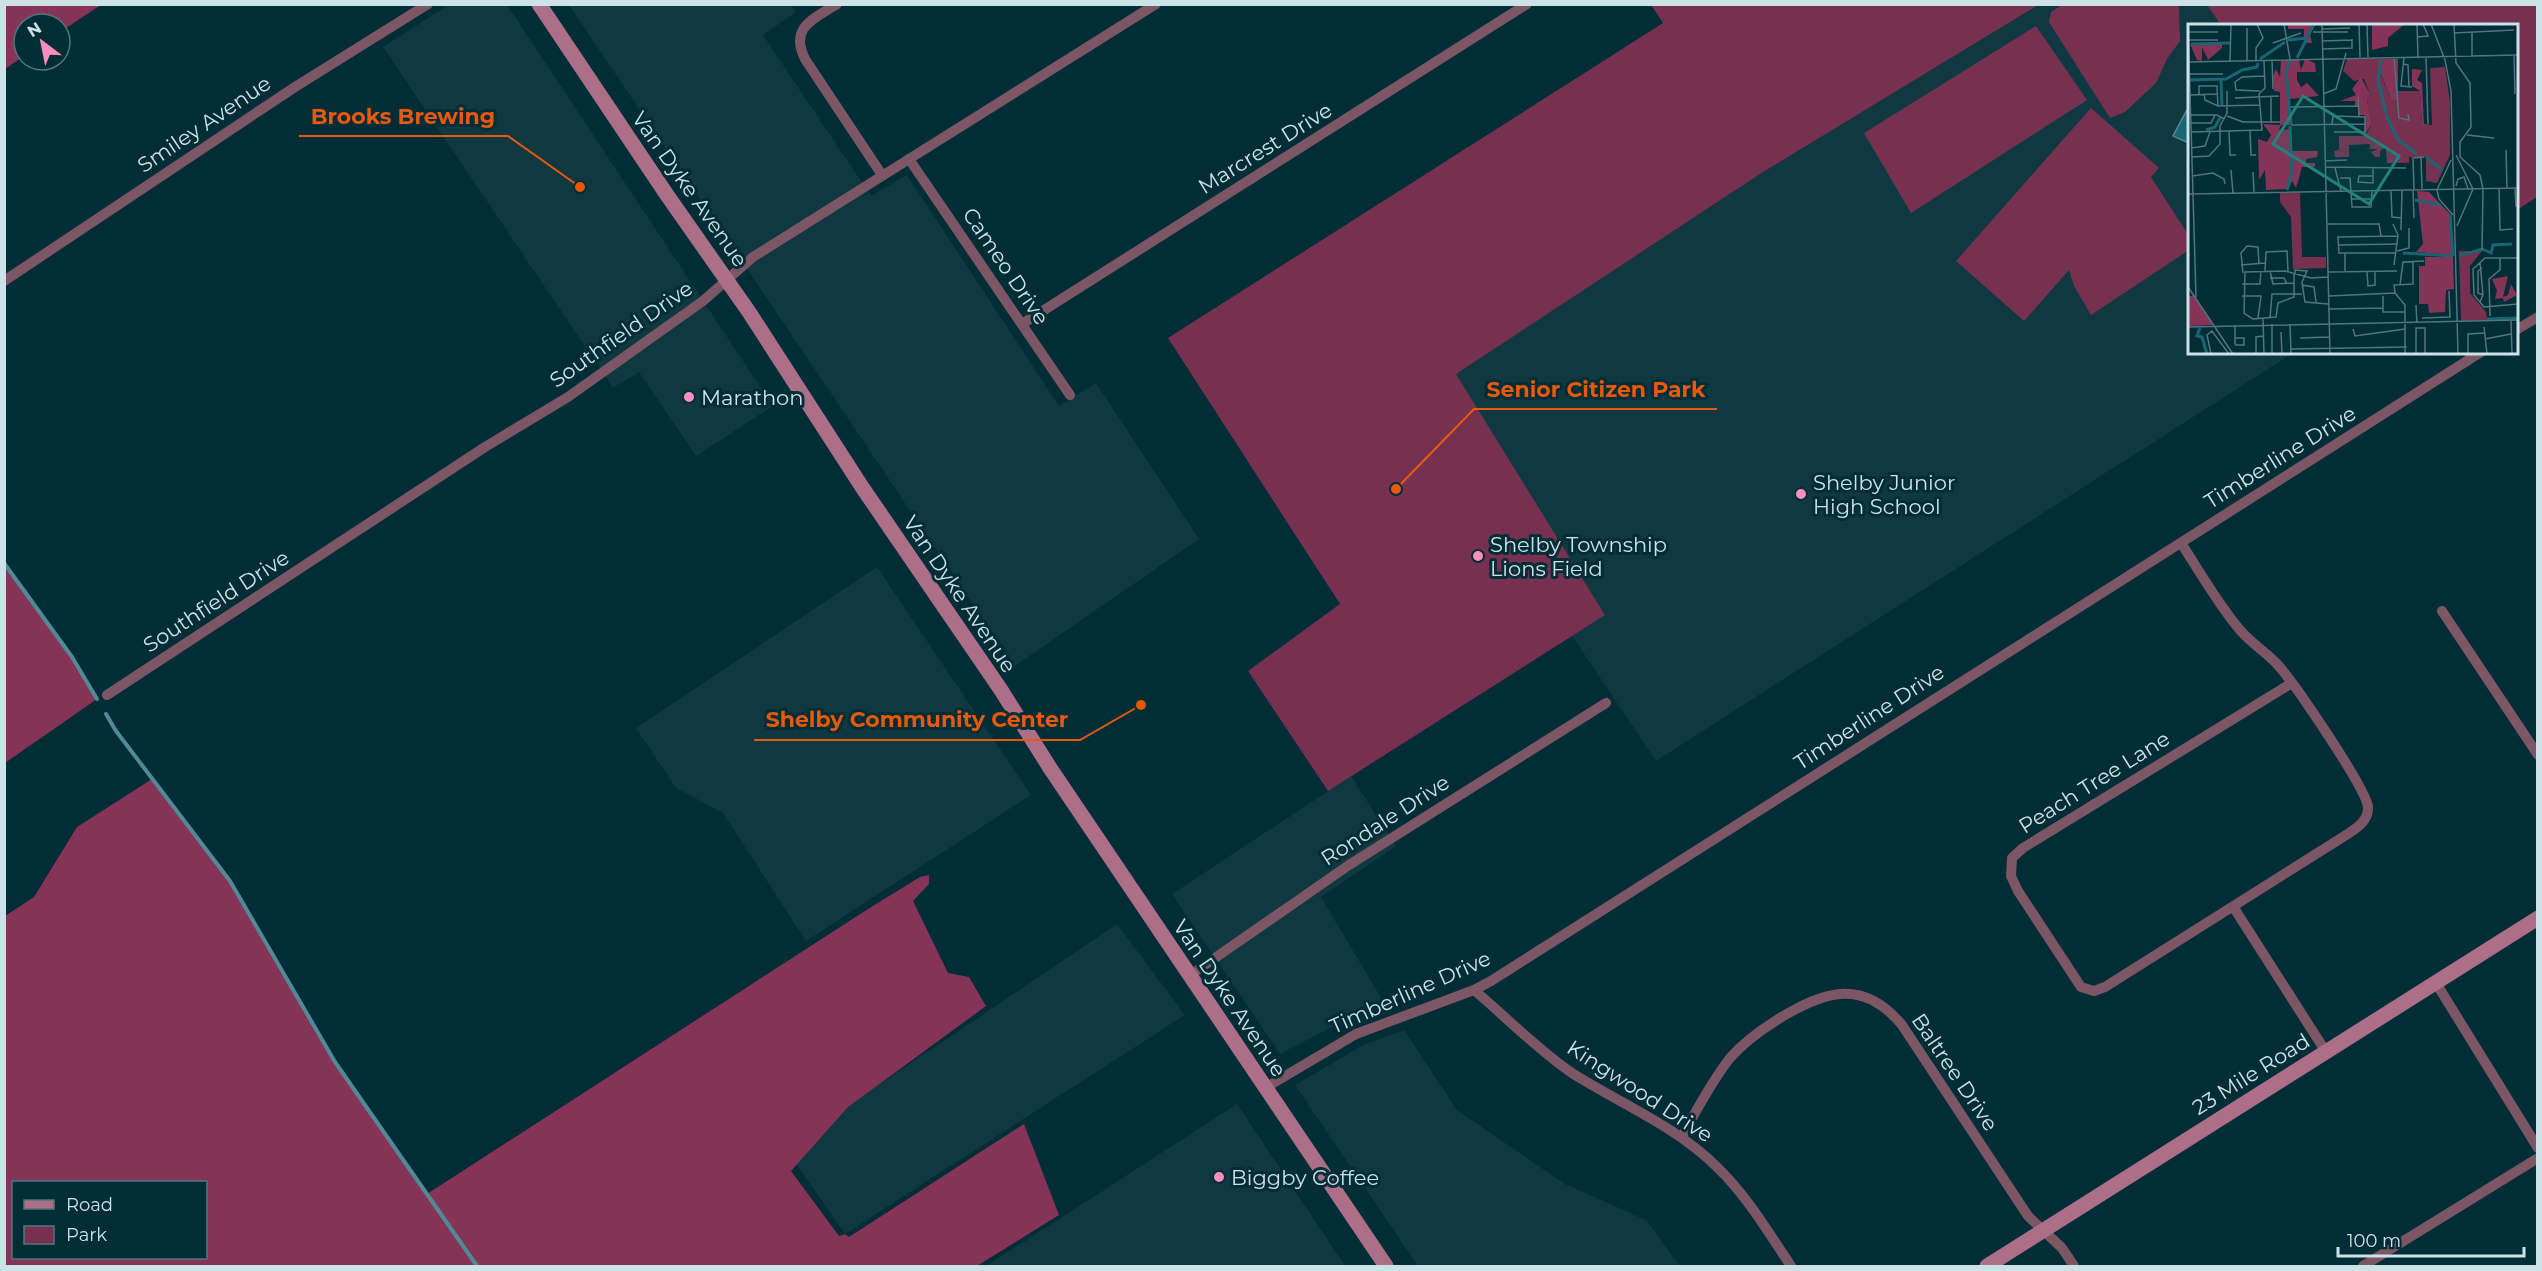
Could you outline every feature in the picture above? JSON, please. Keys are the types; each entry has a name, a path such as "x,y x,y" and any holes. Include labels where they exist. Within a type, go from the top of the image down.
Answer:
{"main road":[{"name":"Van Dyke Avenue","path":"539,4 667,195 726,278 807,399 868,496 1001,690 1189,975 1386,1266"},
{"name":"23 Mile Road","path":"1987,1266 2538,918"}],"street":[{"name":"Smiley Avenue","path":"4,281 295,87 428,4"},
{"path":"837,4 811,21 799,35 800,46 805,59 882,175"},
{"name":"Southfield Drive","path":"107,695 485,447 568,397 704,301 726,278 753,256 1156,4"},
{"name":"Marcrest Drive","path":"1023,324 1527,4"},
{"name":"Cameo Drive","path":"909,159 1070,395"},
{"path":"2518,329 2538,317"},
{"name":"Timberline Drive","path":"1265,1088 1356,1034 1474,990 2478,354"},
{"path":"2181,543 2238,629 2279,666 2292,683 2358,783 2368,808 2367,817 2360,825 2234,908 2326,1052"},
{"path":"2442,611 2538,755"},
{"name":"Peach Tree Lane","path":"2234,908 2105,987 2087,990 2076,981 2018,891 2011,876 2010,863 2016,853 2023,848 2292,683"},
{"name":"Rondale Drive","path":"1189,975 1349,865 1605,703"},
{"path":"2436,983 2538,1148"},
{"name":"Kingwood Drive","path":"1474,990 1568,1070 1682,1136 1718,1168 1745,1197 1791,1266"},
{"name":"Baltree Drive","path":"1682,1136 1717,1076 1732,1056 1760,1030 1804,1003 1823,995 1842,993 1862,996 1884,1007 1902,1024 2028,1216 2062,1248 2074,1266"},
{"path":"2362,1266 2538,1158"}],"shaded area":[{"path":"5,4 101,4 72,24 72,12 12,12 12,64 5,69"},
{"path":"448,5 507,5 773,406 696,456 639,372 613,388 383,47"},
{"path":"569,5 791,5 796,12 763,35 871,196 907,175 1059,406 1096,383 1199,539 1015,666"},
{"name":"Shelby Junior High School","path":"2038,5 2207,5 2220,24 2188,24 2188,354 2291,354 1656,761 1572,636 1605,615 1455,374 1760,174"},
{"path":"2188,108 2188,143 2173,136"},
{"path":"5,563 72,657 97,699 5,763"},
{"path":"877,567 1031,795 806,941 723,813 676,788 636,728"},
{"path":"1351,776 1396,846 1321,897 1383,1001 1280,1054 1172,894"},
{"path":"152,779 230,881 335,1062 427,1194 868,909 920,877 929,875 929,884 913,901 948,973 969,977 986,1006 848,1107 791,1171 839,1236 845,1234 849,1237 1024,1124 1059,1215 977,1266 5,1266 5,916 34,897 77,827"},
{"path":"1117,924 1185,1015 845,1234 785,1148"},
{"path":"1404,1030 1457,1110 1565,1184 1646,1220 1680,1266 1418,1266 1295,1085 1365,1044"},
{"path":"1237,1104 1345,1266 986,1266"}],"green space":[{"path":"1651,5 2038,5 1760,174 1456,374 1605,615 1328,791 1248,671 1340,604 1168,338 1663,23"},
{"path":"2062,5 2179,5 2180,41 2167,59 2156,83 2125,112 2110,118 2049,22 2051,12"},
{"path":"2207,5 2537,5 2537,197 2518,209 2518,24 2220,24"},
{"path":"2036,26 2087,100 1911,213 1864,133"},
{"path":"2091,108 2159,168 2151,177 2188,234 2188,251 2091,315 2074,286 2069,270 2024,321 1956,261"}],"waterway":[{"path":"4,563 72,657 97,699"},
{"path":"106,714 116,731 230,881 335,1062 477,1266"}],"place":[{"name":"Brooks Brewing","path":"580,187"},
{"name":"Marathon","path":"689,397"},
{"name":"Senior Citizen Park","path":"1396,489"},
{"name":"Shelby Junior High School","path":"1801,494"},
{"name":"Shelby Township Lions Field","path":"1478,556"},
{"name":"Shelby Community Center","path":"1141,705"},
{"name":"Biggby Coffee","path":"1219,1177"}]}
